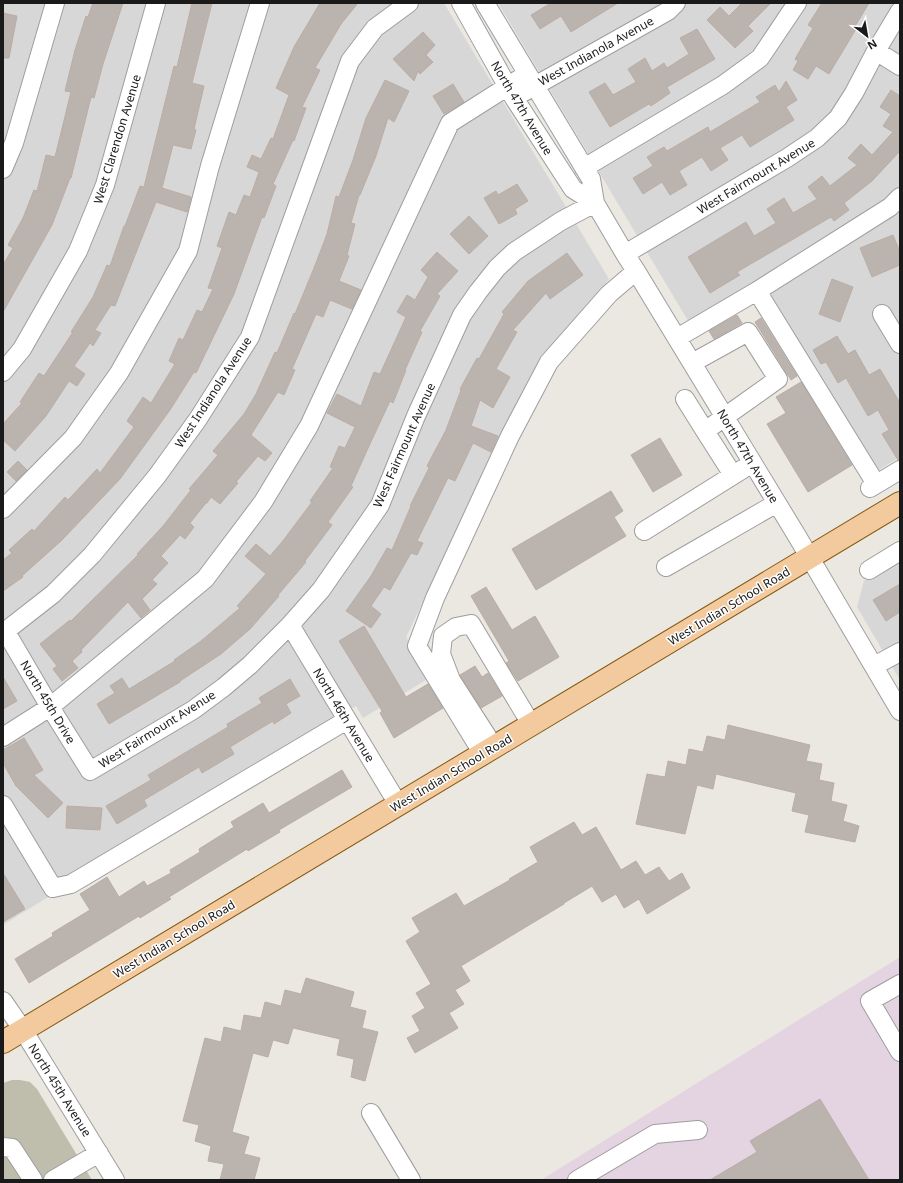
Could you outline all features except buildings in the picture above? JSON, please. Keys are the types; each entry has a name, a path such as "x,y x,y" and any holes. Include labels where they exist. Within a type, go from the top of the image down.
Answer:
{"main road":[{"name":"West Indian School Road","path":"3,1042 900,503"}],"street":[{"path":"3,169 14,143 55,3"},
{"name":"West Clarendon Avenue","path":"3,372 22,349 81,245 105,185 156,3"},
{"path":"3,509 73,438 119,373 188,251 210,166 260,3"},
{"name":"West Indianola Avenue","path":"4,633 52,594 92,555 157,476 202,412 250,337 350,61 375,28 409,3"},
{"name":"North 47th Avenue","path":"461,3 511,92 573,189 595,203"},
{"name":"West Indianola Avenue","path":"3,737 50,707 205,579 263,502 309,426 450,123 511,92 531,80 668,11 676,3"},
{"path":"584,168 723,85 760,58 797,3"},
{"name":"North 47th Avenue","path":"489,5 531,80 591,179 595,203 777,503 900,711"},
{"name":"West Fairmount Avenue","path":"625,254 818,138 838,118 854,93 876,51 900,11"},
{"path":"876,51 900,66"},
{"path":"677,338 757,291 890,207 900,197"},
{"name":"West Fairmount Avenue","path":"90,771 193,710 250,665 290,625 321,590 380,505 416,416 462,315 478,292 496,268 514,252 561,221 595,203"},
{"path":"488,750 416,646 436,598 510,436 549,362 609,294 636,271"},
{"path":"757,291 873,486 900,470"},
{"path":"882,314 900,344"},
{"path":"692,363 748,332 778,379 705,431"},
{"path":"685,399 733,475"},
{"path":"644,531 752,463"},
{"path":"666,568 777,503"},
{"path":"869,570 900,552"},
{"path":"488,750 451,680 441,654 443,636 456,627 471,624 532,724"},
{"name":"North 46th Avenue","path":"290,625 398,804"},
{"name":"North 45th Drive","path":"4,633 90,771"},
{"path":"874,666 900,652"},
{"path":"3,804 53,888 71,884 347,720"},
{"path":"900,984 870,1001 900,1052"},
{"name":"North 45th Avenue","path":"3,1001 23,1030 115,1180"},
{"path":"371,1113 411,1180"},
{"path":"577,1180 655,1134 698,1130"},
{"path":"3,1147 12,1148 34,1180"},
{"path":"53,1180 99,1153"}],"shaded area":[{"path":"3,3 444,3 609,279 531,379 406,637 431,677 363,718 356,706 3,925"},
{"path":"498,3 900,3 900,457 877,471 760,281 690,324"},
{"path":"900,559 900,680 857,607 864,581"},
{"path":"900,957 900,1180 541,1180"},
{"path":"12,1080 30,1082 37,1089 92,1180 3,1180 3,1083"}]}
